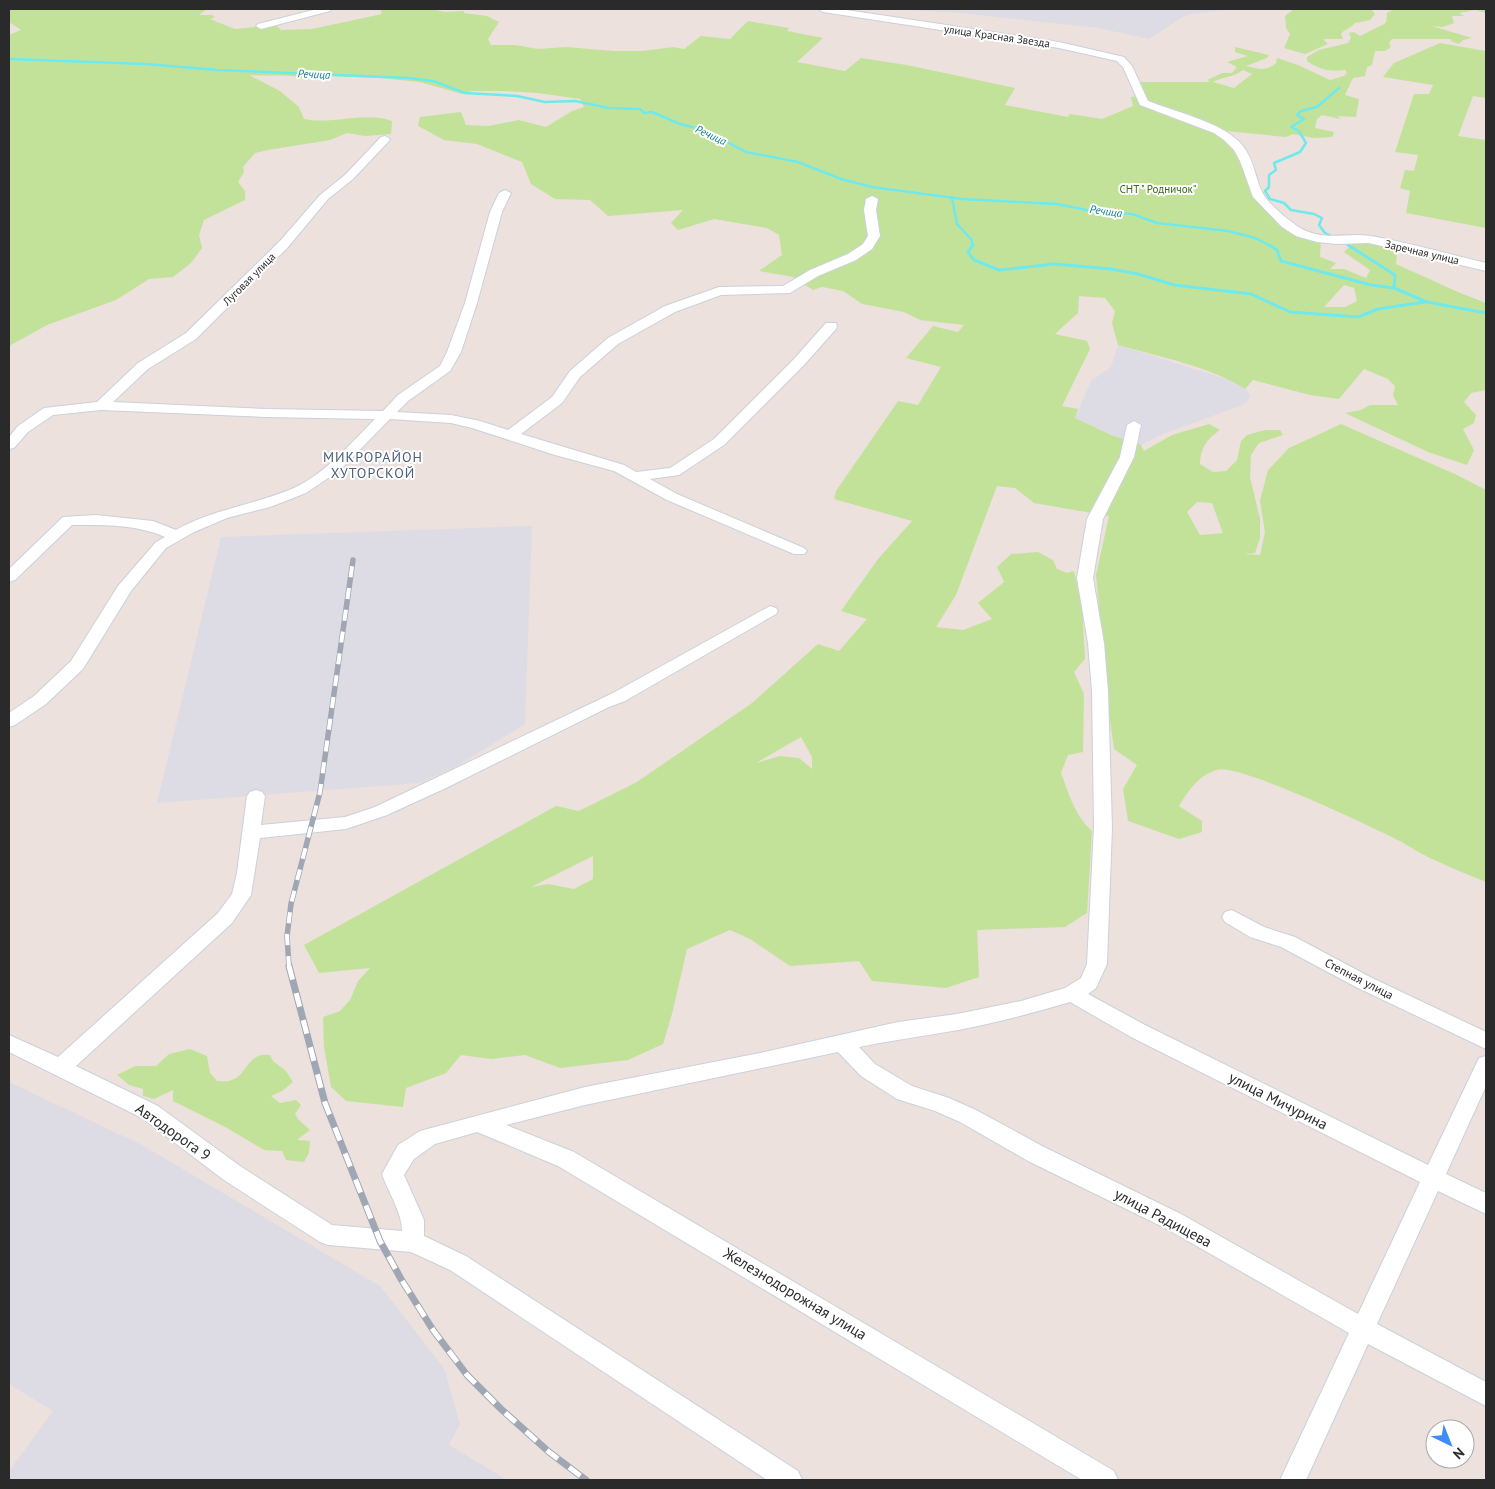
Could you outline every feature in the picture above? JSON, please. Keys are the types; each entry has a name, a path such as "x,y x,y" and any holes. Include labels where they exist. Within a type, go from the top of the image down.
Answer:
{"street":[{"path":"261,26 327,9"},
{"name":"улица Красная Звезда","path":"822,9 1059,45 1111,56 1120,59 1127,66 1144,103"},
{"name":"Заречная улица","path":"1144,103 1218,131 1228,138 1239,148 1246,161 1257,195 1269,210 1300,233 1317,238 1369,240 1486,267"},
{"name":"Луговая улица","path":"101,406 143,366 190,336 284,244 324,197 349,177 385,139"},
{"path":"9,721 40,700 77,665 124,589 161,545 189,529 222,515 265,504 301,490 335,467 403,398 445,368 454,352 482,267 496,212 505,193"},
{"path":"510,436 557,400 575,374 613,341 670,309 719,291 786,290 814,273 852,257 868,246 874,236 870,210 872,199"},
{"path":"635,476 674,472 719,442 799,362 831,326"},
{"path":"9,445 23,429 49,411 101,406 352,413 450,419 475,424 560,452 619,468 672,497 799,551"},
{"path":"790,1480 458,1263 413,1242 413,1220 400,1194 393,1174 406,1152 428,1137 478,1123 585,1096 898,1030 957,1022 1021,1008 1072,994 1089,983 1097,964 1103,827 1100,691 1096,643 1086,578 1095,519 1127,457 1134,425"},
{"path":"9,577 68,520 96,520 153,526 176,536"},
{"path":"251,832 346,823 381,810 440,784 602,703 619,697 770,611"},
{"path":"60,1068 225,918 241,895 246,873 256,796"},
{"name":"Степная улица","path":"1232,917 1258,932 1288,942 1363,982 1486,1041"},
{"name":"улица Мичурина","path":"1072,994 1138,1031 1432,1179 1486,1204"},
{"name":"Автодорога 9","path":"9,1043 150,1112 232,1173 328,1235 413,1242"},
{"name":"улица Радищева","path":"842,1043 868,1070 905,1093 941,1104 968,1116 1036,1154 1173,1221 1363,1329 1486,1395"},
{"path":"1293,1480 1486,1064"},
{"name":"Железнодорожная улица","path":"478,1123 566,1159 1105,1480"}],"shaded area":[{"path":"889,9 1230,9 1186,15 1149,39 1098,28 961,13"},
{"path":"1118,345 1233,381 1247,390 1250,397 1247,402 1240,406 1163,434 1141,445 1111,435 1075,418 1091,381 1111,367"},
{"path":"532,526 525,724 457,766 420,783 157,803 221,537"},
{"path":"9,1082 142,1145 380,1286 444,1368 460,1424 449,1445 507,1480 9,1480 9,1471 53,1411 9,1384"}],"green space":[{"name":"СНТ \" Родничок\"","path":"9,9 207,9 199,15 212,15 215,17 210,19 235,29 275,25 281,30 312,29 382,14 380,9 431,9 445,12 464,11 464,13 487,16 499,22 488,39 491,45 515,45 538,49 566,47 642,51 674,47 684,49 701,36 730,39 748,21 789,28 787,31 823,38 797,62 845,71 861,58 907,65 1015,88 1005,105 1068,117 1070,114 1102,119 1133,106 1131,97 1145,95 1140,82 1210,82 1207,80 1222,73 1232,73 1237,67 1227,62 1248,56 1235,52 1235,47 1269,55 1267,58 1246,66 1258,69 1269,68 1276,63 1277,58 1298,65 1330,80 1344,76 1347,73 1345,70 1335,71 1316,66 1307,61 1307,57 1319,50 1348,43 1351,38 1349,33 1354,32 1360,36 1386,23 1387,13 1394,9 1486,9 1486,13 1475,10 1459,13 1464,16 1452,16 1454,23 1443,27 1432,26 1472,38 1463,40 1459,44 1451,41 1451,39 1392,39 1389,43 1391,47 1385,51 1375,51 1372,65 1367,67 1365,76 1353,78 1345,95 1359,99 1356,117 1337,116 1341,119 1322,115 1317,119 1315,128 1334,132 1332,137 1313,138 1293,134 1286,137 1226,131 1245,147 1257,175 1262,195 1295,226 1321,235 1320,257 1336,263 1330,269 1344,269 1366,278 1370,270 1344,252 1354,242 1389,247 1397,254 1396,264 1486,303 1486,390 1471,393 1464,402 1476,415 1474,423 1463,429 1474,450 1467,465 1428,452 1345,413 1361,410 1370,405 1398,405 1393,396 1395,386 1388,379 1364,369 1339,399 1310,395 1253,380 1245,389 1232,381 1201,368 1118,345 1112,323 1115,311 1105,298 1079,296 1078,313 1055,334 1087,341 1090,349 1062,406 1078,409 1075,418 1111,435 1141,445 1144,451 1172,435 1209,424 1220,430 1205,444 1201,453 1200,464 1213,472 1226,471 1237,460 1241,441 1247,435 1265,430 1280,430 1283,435 1259,443 1251,455 1250,477 1260,519 1260,538 1255,553 1244,554 1260,555 1265,532 1260,501 1268,470 1289,448 1341,424 1457,475 1486,490 1486,882 1432,859 1400,841 1336,811 1277,786 1229,770 1216,770 1204,776 1190,789 1179,806 1202,821 1202,832 1179,839 1128,821 1123,789 1137,765 1114,749 1096,575 1109,516 1034,503 1015,488 997,486 956,595 936,627 963,630 992,619 978,603 1004,582 997,567 1011,554 1038,552 1053,560 1057,569 1067,573 1074,571 1082,607 1085,659 1074,672 1084,694 1083,752 1068,755 1061,773 1077,812 1092,831 1087,913 1065,927 977,930 979,977 946,988 872,981 859,961 790,966 750,939 730,930 687,949 663,1044 628,1060 560,1068 525,1055 491,1059 461,1055 446,1073 406,1088 403,1107 346,1101 331,1087 324,1047 323,1017 340,1011 350,1000 358,981 370,968 319,973 304,945 556,806 579,811 637,782 752,703 818,644 839,651 867,619 841,611 878,559 912,521 834,499 836,491 898,401 918,405 941,367 906,358 933,326 958,332 964,325 920,320 904,312 862,304 843,291 822,287 813,290 793,277 759,271 782,255 779,235 767,228 714,219 678,230 671,223 683,210 608,216 590,200 555,199 531,184 522,162 477,144 444,140 418,126 420,117 461,112 466,125 488,126 519,120 546,127 572,111 584,107 580,99 538,93 502,91 471,91 462,94 420,82 380,78 327,76 314,80 293,76 249,75 280,91 299,107 304,119 382,118 392,121 391,134 365,136 347,133 330,140 255,153 243,167 244,172 238,182 245,191 245,200 204,220 199,235 202,248 191,263 173,277 149,279 116,300 47,325 9,346 9,35 21,30 9,22","holes":["1243,70 1252,74 1234,88 1213,82","1344,285 1354,288 1357,301 1345,307 1324,307","1197,502 1212,503 1223,533 1200,535 1187,512","801,737 812,757 812,769 799,758 780,756 756,763","593,856 593,879 574,889 548,884 531,887"]},
{"path":"1294,9 1371,9 1375,14 1370,20 1355,23 1344,31 1341,34 1343,39 1323,39 1328,44 1305,54 1284,48 1290,34 1286,28 1285,16"},
{"path":"1440,43 1486,51 1486,98 1473,96 1458,136 1486,140 1486,228 1406,213 1410,191 1400,188 1405,170 1414,171 1418,155 1395,152 1414,94 1429,94 1433,85 1383,77 1394,63"},
{"path":"190,1049 207,1056 210,1073 217,1081 235,1079 256,1057 270,1055 273,1061 286,1071 293,1082 282,1091 271,1096 280,1103 296,1100 301,1105 295,1114 310,1130 297,1140 310,1141 309,1153 304,1162 286,1160 282,1151 264,1150 227,1128 173,1101 173,1090 154,1099 143,1096 143,1089 129,1085 117,1075 135,1066 156,1066 169,1054"}],"waterway":[{"name":"Речица","path":"9,59 146,64 218,70 409,78 433,81 465,93 517,96 545,102 575,101 609,108 640,109 644,113 652,112 680,124 704,130 746,152 798,162 841,179 872,187 962,199 1057,204 1092,211 1132,214 1157,223 1228,231 1255,238 1269,245"},
{"name":"Речица","path":"1335,238 1325,233 1319,225 1322,218 1314,214 1291,210 1284,203 1270,199 1265,191 1269,187 1269,175 1276,170 1274,163 1300,152 1306,143 1299,131 1291,127 1304,119 1297,115 1301,111 1317,107 1339,88"},
{"path":"952,198 957,224 972,240 972,246"},
{"name":"Речица","path":"1344,242 1350,246"},
{"path":"973,245 968,252 974,260 999,270 1054,264 1111,269 1138,274 1174,285 1251,294 1290,312 1358,317 1378,309 1425,302"},
{"name":"Речица","path":"1269,245 1277,250 1281,261 1371,285 1394,288"},
{"name":"Речица","path":"1348,245 1395,275 1394,288"},
{"name":"Речица","path":"1394,288 1427,302 1486,313"}],"railway":[{"path":"289,967 287,936 291,904 320,792 353,560"},
{"path":"289,966 325,1103 380,1241 401,1279 433,1330 467,1375 501,1409 549,1452 586,1480"}],"district":[{"name":"МИКРОРАЙОН ХУТОРСКОЙ","path":"373,466"}]}
